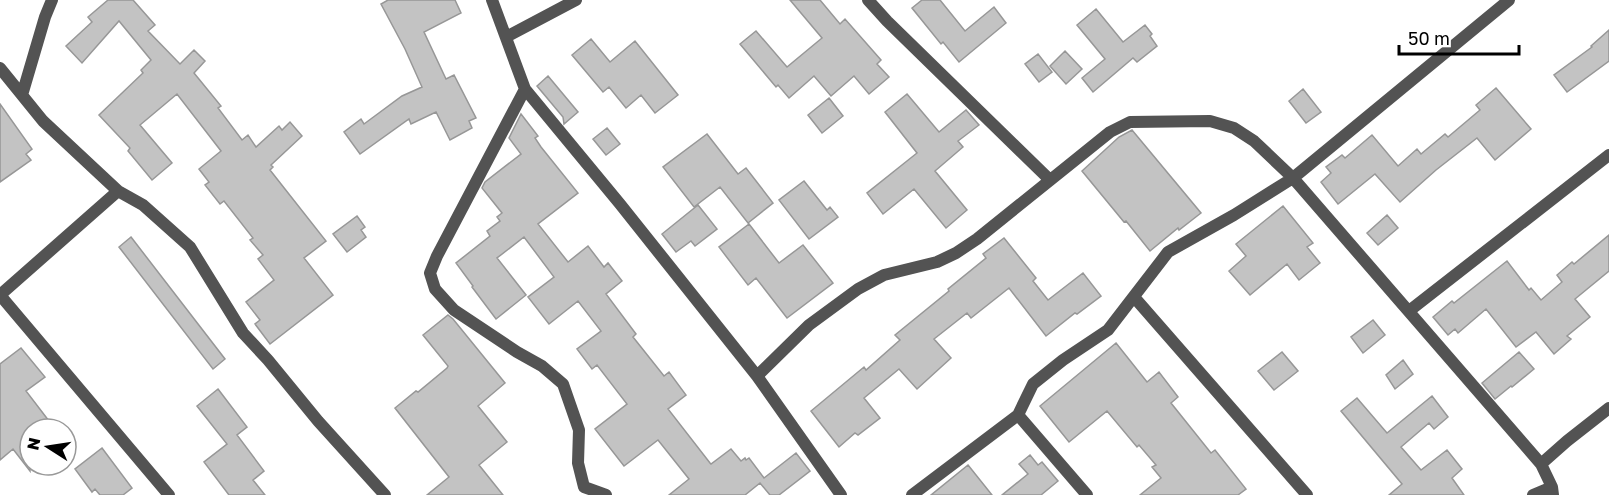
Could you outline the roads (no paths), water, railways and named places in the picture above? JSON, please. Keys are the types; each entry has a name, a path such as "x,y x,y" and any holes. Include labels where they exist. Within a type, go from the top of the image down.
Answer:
{"street":[{"path":"22,95 52,0"},
{"path":"492,0 525,89 757,376 841,495"},
{"path":"506,37 576,0"},
{"path":"868,0 1050,180"},
{"path":"912,495 1018,415 1033,384 1063,360 1108,330 1168,252 1293,178 1509,0"},
{"path":"0,68 43,121 118,191 143,205 190,247 243,333 385,495"},
{"path":"525,89 430,273 435,289 454,310 542,366 563,384 579,430 578,463 584,487 606,495"},
{"path":"757,376 809,325 858,289 884,275 937,262 956,253 977,239 1110,132 1130,122 1210,121 1234,128 1254,141 1293,178 1409,311 1541,464 1552,491 1533,495"},
{"path":"1409,311 1609,155"},
{"path":"118,191 0,295 169,495"},
{"path":"1134,297 1307,495"},
{"path":"1541,464 1609,408"},
{"path":"1018,415 1087,495"}]}
